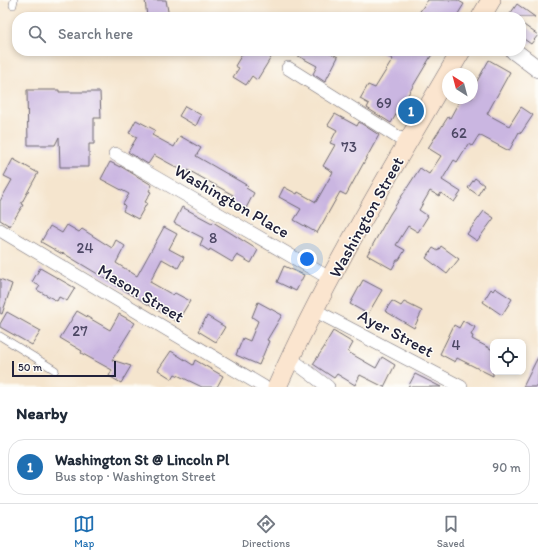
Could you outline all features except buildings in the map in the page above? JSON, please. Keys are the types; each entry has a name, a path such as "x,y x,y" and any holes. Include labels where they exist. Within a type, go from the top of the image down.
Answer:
{"main road":[{"path":"484,12 491,0"},
{"name":"Washington Street","path":"277,387 314,310 407,143 458,56"}],"street":[{"path":"521,56 538,69"},
{"path":"288,68 407,143"},
{"name":"Washington Place","path":"115,154 331,279"},
{"name":"Mason Street","path":"0,230 264,387"},
{"name":"Ayer Street","path":"314,310 461,387"},
{"path":"291,360 328,387"}],"lane":[{"path":"0,336 55,370"}],"place":[{"name":"Washington St @ Lincoln Pl","path":"411,111"}]}
